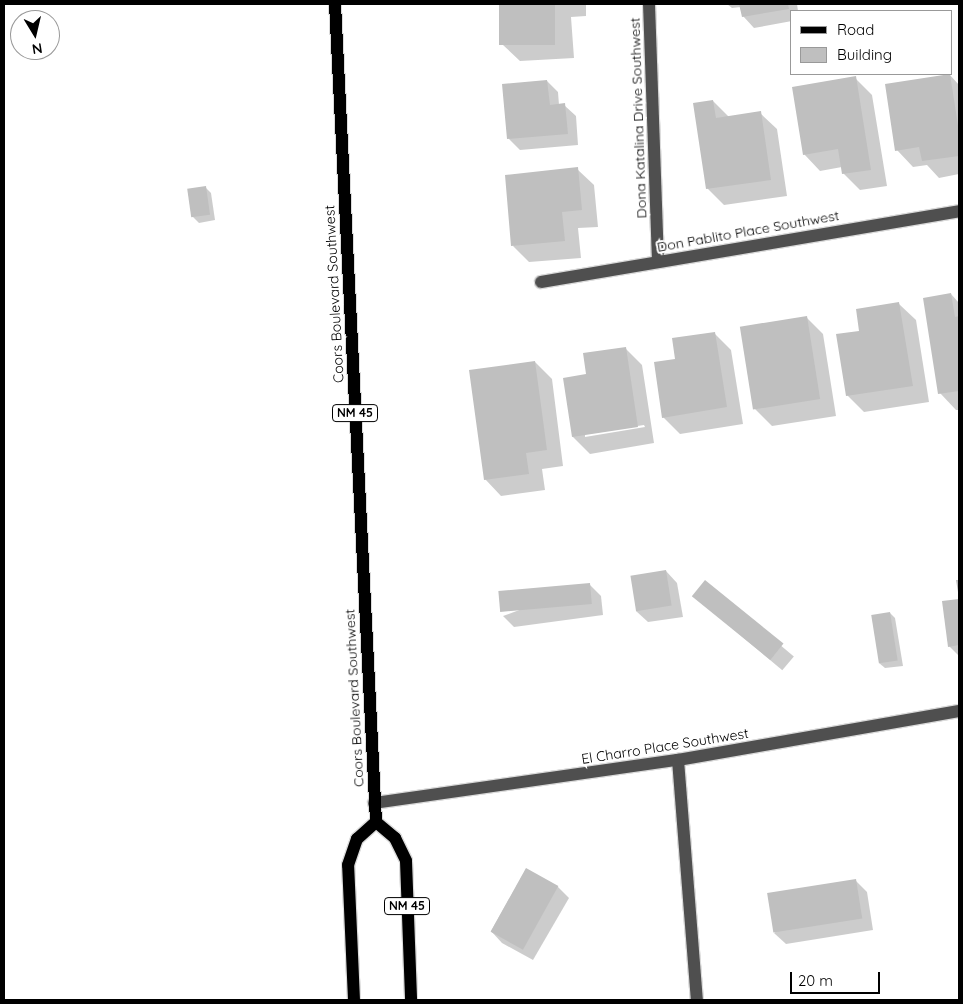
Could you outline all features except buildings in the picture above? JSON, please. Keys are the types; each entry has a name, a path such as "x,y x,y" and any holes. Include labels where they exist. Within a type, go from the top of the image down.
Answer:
{"main road":[{"name":"Coors Boulevard Southwest","path":"335,4 376,822"},
{"path":"354,1000 348,865 357,839 376,822"},
{"name":"NM 45","path":"376,822 396,838 406,860 411,1000"}],"street":[{"name":"Dona Katalina Drive Southwest","path":"649,4 658,262"},
{"name":"Don Pablito Place Southwest","path":"541,282 959,211"},
{"name":"El Charro Place Southwest","path":"374,803 678,760 959,711"},
{"path":"678,760 697,1000"}]}
